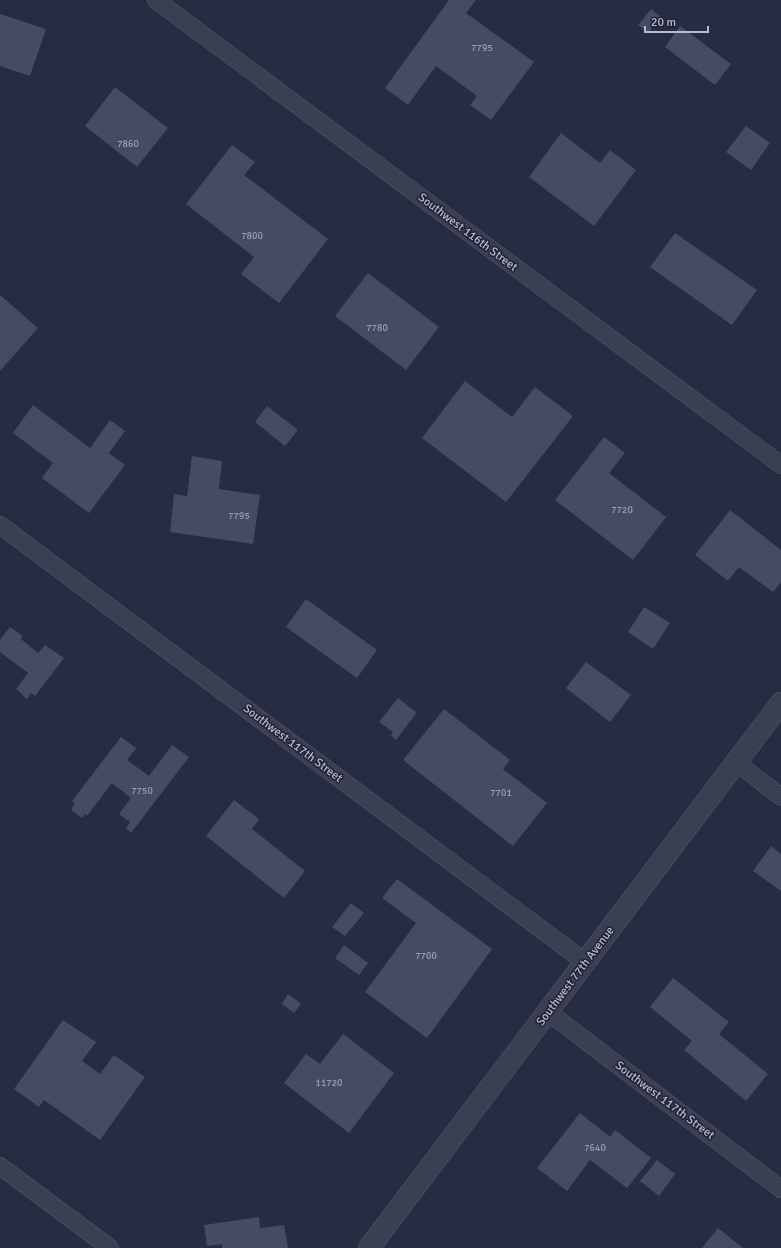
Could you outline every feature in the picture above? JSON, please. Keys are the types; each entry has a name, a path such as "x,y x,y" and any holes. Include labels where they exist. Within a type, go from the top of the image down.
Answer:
{"street":[{"name":"Southwest 116th Street","path":"156,0 781,465"},
{"name":"Southwest 117th Street","path":"0,525 585,962"},
{"name":"Southwest 77th Avenue","path":"369,1248 781,703"},
{"path":"736,762 781,797"},
{"name":"Southwest 117th Street","path":"548,1012 781,1189"},
{"path":"0,1166 110,1248"}],"building":[{"path":"449,0 476,0 466,13 534,62 491,120 470,105 477,96 436,66 408,105 385,88"},
{"path":"651,9 661,17 648,33 638,25"},
{"path":"0,14 46,29 30,76 0,66"},
{"path":"680,26 731,64 715,85 665,47"},
{"path":"115,87 168,128 137,167 85,126"},
{"path":"746,126 770,143 751,170 726,152"},
{"path":"561,133 600,163 610,150 636,170 594,226 529,177"},
{"path":"232,145 255,162 244,175 328,239 279,303 241,274 254,257 186,204"},
{"path":"675,233 757,290 732,325 650,267"},
{"path":"368,273 439,327 406,370 335,316"},
{"path":"0,295 38,328 0,371"},
{"path":"465,381 512,417 535,387 573,416 506,502 422,438"},
{"path":"33,405 90,448 110,420 125,431 109,453 125,465 89,513 42,478 53,463 13,433"},
{"path":"267,406 298,430 285,446 255,422"},
{"path":"604,437 625,453 609,473 666,517 633,560 555,500"},
{"path":"192,456 222,461 219,489 260,495 253,544 170,532 174,494 187,496"},
{"path":"730,510 781,550 781,582 773,592 739,567 728,581 695,555"},
{"path":"306,599 377,650 357,678 286,627"},
{"path":"644,607 670,623 653,649 628,632"},
{"path":"10,627 23,636 21,639 38,653 45,645 64,658 35,696 31,693 27,699 16,689 28,673 0,652 0,640"},
{"path":"586,662 631,695 610,722 566,688"},
{"path":"398,698 416,712 396,740 391,735 393,732 379,722"},
{"path":"444,709 510,760 503,769 547,803 513,846 403,760"},
{"path":"121,737 136,748 127,760 149,776 172,745 189,757 131,833 126,828 130,822 119,814 131,798 112,783 87,816 85,814 82,818 71,810 75,803 72,801"},
{"path":"234,800 259,819 252,829 305,871 284,898 206,836"},
{"path":"771,846 781,854 781,891 753,871"},
{"path":"397,879 492,949 427,1038 365,992 416,923 382,898"},
{"path":"351,903 364,913 345,936 332,927"},
{"path":"344,945 368,963 359,975 335,958"},
{"path":"673,978 729,1022 719,1034 768,1074 746,1101 684,1050 692,1041 650,1007"},
{"path":"288,994 301,1004 294,1013 282,1004"},
{"path":"63,1020 96,1042 82,1061 100,1074 114,1055 145,1077 100,1140 44,1100 39,1107 14,1089"},
{"path":"343,1034 394,1073 349,1133 284,1083 306,1054 320,1064"},
{"path":"580,1113 610,1137 615,1130 651,1158 627,1188 590,1160 567,1191 537,1168"},
{"path":"657,1160 675,1174 659,1196 640,1181"},
{"path":"259,1217 260,1228 284,1225 288,1248 222,1248 222,1244 207,1246 204,1225"},
{"path":"718,1228 743,1248 702,1248"}]}
